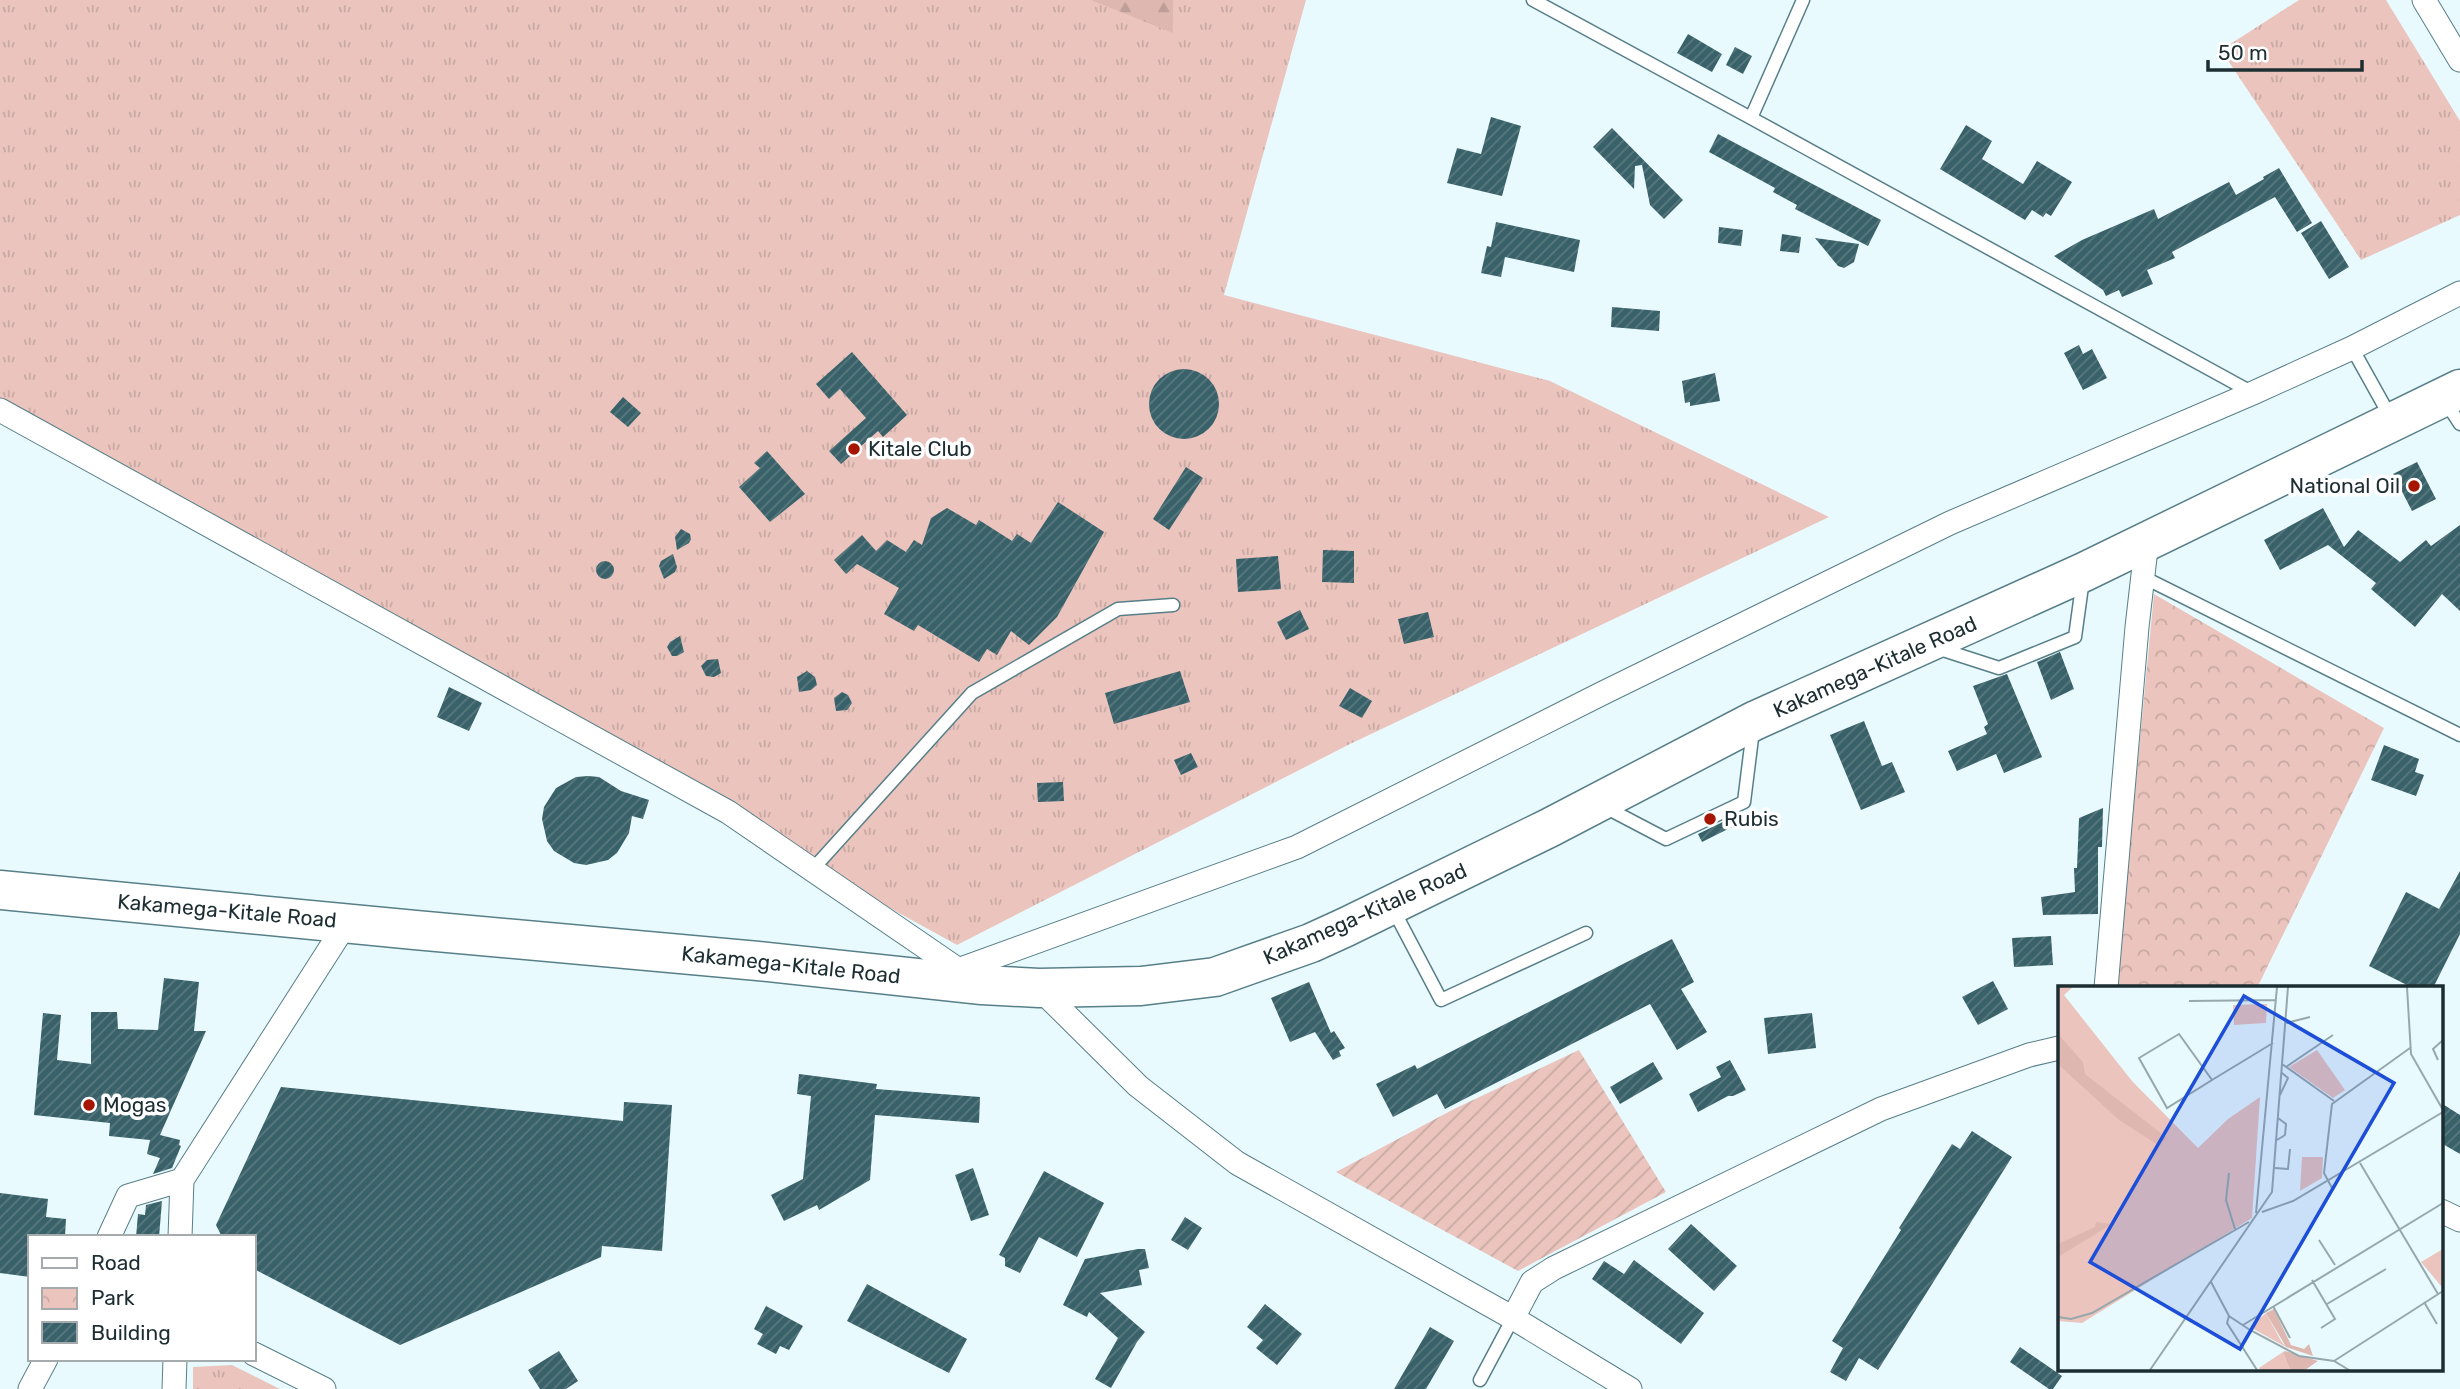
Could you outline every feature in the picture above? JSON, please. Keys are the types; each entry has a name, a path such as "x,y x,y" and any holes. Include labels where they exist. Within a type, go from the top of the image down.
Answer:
{"highway":[{"name":"Kakamega-Kitale Road","path":"0,890 758,961 970,977 1039,988 1141,986 1215,977 1311,943 1597,803 1754,722 2084,572 2393,422 2454,403"}],"street":[{"path":"2424,0 2460,61"},
{"path":"0,410 728,812 970,977 1297,846 1950,523 2253,393 2351,348 2460,293"},
{"path":"2106,986 2147,540"},
{"path":"180,1235 182,1180 347,922"},
{"path":"1039,988 1138,1086 1237,1163 1513,1318 1630,1389"},
{"path":"1513,1318 1532,1282 1554,1268 1881,1109 2029,1055 2058,1048"},
{"path":"110,1235 128,1196 182,1180"},
{"path":"2442,1211 2460,1220"},
{"path":"256,1355 324,1389"},
{"path":"30,1389 45,1361"},
{"path":"174,1389 175,1361"}],"lane":[{"path":"1533,0 2253,393"},
{"path":"1751,118 1803,0"},
{"path":"2351,348 2393,422"},
{"path":"1923,644 1999,668 2075,638 2084,572"},
{"path":"2143,577 2460,735"},
{"path":"812,870 972,693 1118,608 1173,605"},
{"path":"1597,803 1666,839 1744,802 1754,722"},
{"path":"1391,905 1441,1000 1586,933"},
{"path":"1480,1380 1513,1318"}],"green space":[{"path":"0,0 1306,0 1224,295 1550,381 1829,517 1350,744 957,945 0,418"},
{"path":"1091,0 1173,0 1173,33"},
{"path":"2299,0 2386,0 2460,121 2460,215 2361,260 2221,50"},
{"path":"2154,594 2384,728 2258,986 2116,986"},
{"path":"1579,1050 1666,1192 1518,1271 1336,1172 1454,1109"},
{"path":"232,1365 280,1389 193,1389 193,1367"}],"building":[{"path":"1688,34 1722,54 1712,72 1677,53"},
{"path":"1735,47 1752,56 1743,74 1726,65"},
{"path":"1491,117 1521,126 1502,196 1447,183 1457,148 1481,154"},
{"path":"1966,125 1992,141 1982,159 2023,184 2037,161 2072,182 2051,216 2046,213 2043,217 2032,210 2025,220 1940,169"},
{"path":"1612,128 1683,200 1664,219 1650,205 1642,165 1635,166 1634,189 1593,147"},
{"path":"1718,134 1881,220 1868,246 1795,209 1797,205 1773,192 1775,188 1709,152"},
{"path":"2279,168 2312,223 2297,232 2275,197 2172,252 2175,258 2147,270 2153,284 2122,297 2119,290 2106,296 2103,290 2054,256 2082,240 2154,209 2158,219 2229,182 2236,195"},
{"path":"2321,221 2349,267 2329,279 2301,233"},
{"path":"1496,222 1580,240 1574,272 1505,257 1501,277 1481,273 1487,246 1491,247"},
{"path":"1719,227 1743,230 1741,246 1718,243"},
{"path":"1782,234 1801,237 1799,253 1780,251"},
{"path":"1815,238 1859,244 1854,262 1844,268 1838,266"},
{"path":"1612,307 1660,311 1659,331 1611,327"},
{"path":"2079,345 2083,354 2092,349 2107,378 2083,390 2064,353"},
{"path":"852,352 907,415 883,437 878,431 841,464 829,451 866,418 840,389 829,399 816,384"},
{"path":"1191,369 1204,375 1213,384 1217,390 1217,418 1209,429 1198,437 1177,439 1159,429 1151,418 1149,397 1159,379 1170,371"},
{"path":"1715,373 1720,401 1690,406 1690,402 1685,403 1682,381"},
{"path":"623,397 641,413 628,427 610,412"},
{"path":"767,451 805,494 770,522 739,487 760,468 754,463"},
{"name":"National Oil","path":"2417,462 2436,499 2412,511 2393,474"},
{"path":"1186,467 1203,478 1169,530 1153,519"},
{"path":"1058,502 1104,532 1057,617 1029,645 1011,631 997,655 987,649 979,662 918,625 914,631 884,614 899,588 857,564 846,574 834,560 862,535 876,551 887,540 906,552 914,540 922,545 931,518 947,508 976,525 979,520 1012,541 1017,534 1031,543"},
{"path":"2323,508 2344,547 2358,530 2400,562 2426,540 2431,546 2460,525 2460,611 2442,594 2415,627 2371,589 2376,583 2328,545 2280,570 2264,540"},
{"path":"681,529 690,534 691,539 677,550 675,537"},
{"path":"1323,550 1354,551 1354,583 1322,582"},
{"path":"673,554 677,567 675,572 664,579 659,566 661,561"},
{"path":"1278,556 1281,589 1238,592 1236,559"},
{"path":"601,561 609,561 614,570 612,577 601,579 596,574 596,566"},
{"path":"1300,610 1309,629 1286,640 1277,622"},
{"path":"1428,612 1434,637 1404,644 1398,619"},
{"path":"680,636 684,652 672,656 667,647"},
{"path":"2060,652 2074,689 2051,700 2037,662"},
{"path":"718,659 721,673 714,677 706,676 701,666 707,660"},
{"path":"807,671 815,677 817,685 811,690 799,692 797,677"},
{"path":"1180,671 1190,702 1114,724 1105,693"},
{"path":"2007,674 2042,757 2004,773 1996,754 1957,771 1948,751 1987,734 1984,727 1988,724 1973,686"},
{"path":"449,687 482,703 469,731 437,717"},
{"path":"1350,688 1372,701 1362,718 1339,706"},
{"path":"842,692 848,695 852,703 847,710 836,711 834,698"},
{"path":"1864,721 1882,766 1892,762 1905,792 1861,810 1830,735"},
{"path":"2384,745 2419,759 2415,772 2424,775 2416,796 2371,780"},
{"path":"1191,753 1198,767 1181,775 1174,760"},
{"path":"576,777 599,777 621,791 649,800 643,819 632,816 629,833 617,853 608,860 586,865 574,863 554,851 547,841 542,819 544,807 556,788"},
{"path":"1063,782 1064,801 1038,802 1037,783"},
{"path":"2103,808 2102,847 2098,847 2098,914 2043,915 2041,897 2075,892 2074,868 2077,868 2079,818"},
{"path":"1735,816 1738,824 1702,842 1698,834"},
{"path":"2460,871 2460,934 2434,986 2409,986 2369,966 2406,892 2439,909"},
{"path":"2051,936 2053,965 2014,967 2012,938"},
{"path":"1672,939 1694,982 1681,989 1707,1032 1677,1050 1650,1004 1445,1109 1437,1094 1393,1117 1376,1084 1415,1065 1417,1069"},
{"path":"164,978 199,982 194,1031 206,1031 160,1135 180,1140 181,1146 172,1168 153,1174 160,1158 147,1154 150,1140 109,1136 110,1123 34,1115 43,1013 61,1015 57,1060 91,1064 91,1012 117,1012 118,1029 158,1030"},
{"path":"1993,981 2008,1009 1978,1025 1962,997"},
{"path":"1309,982 1331,1033 1334,1031 1345,1048 1339,1051 1341,1056 1333,1060 1315,1032 1290,1042 1271,998"},
{"path":"1812,1013 1816,1048 1768,1054 1764,1018"},
{"path":"1730,1060 1746,1090 1698,1112 1689,1094 1721,1077 1716,1067"},
{"path":"1653,1062 1663,1079 1620,1104 1610,1087"},
{"path":"799,1074 877,1084 876,1089 980,1097 979,1123 875,1115 870,1180 819,1210 817,1205 784,1221 771,1195 803,1179 811,1096 797,1094"},
{"path":"281,1087 623,1121 624,1102 672,1105 662,1251 602,1246 601,1257 400,1345 256,1270 256,1235 221,1235 216,1225"},
{"path":"2442,1104 2460,1115 2460,1154 2442,1144"},
{"path":"1972,1131 2012,1157 1878,1370 1859,1358 1846,1381 1830,1372 1843,1348 1832,1341 1952,1144 1960,1149"},
{"path":"973,1168 989,1215 971,1221 955,1175"},
{"path":"1044,1171 1104,1203 1077,1257 1039,1237 1020,1273 1005,1266 1005,1258 999,1255"},
{"path":"0,1193 48,1199 46,1217 66,1219 65,1235 28,1235 28,1277 0,1273"},
{"path":"162,1201 159,1235 136,1235 138,1214 145,1215 146,1205"},
{"path":"1185,1217 1202,1228 1188,1250 1171,1240"},
{"path":"1691,1224 1737,1266 1714,1291 1668,1249"},
{"path":"1145,1249 1149,1268 1139,1270 1142,1285 1100,1293 1145,1332 1111,1388 1095,1379 1118,1338 1089,1312 1087,1317 1063,1305 1085,1259"},
{"path":"1634,1260 1704,1313 1681,1344 1592,1279 1604,1261 1624,1274"},
{"path":"867,1284 967,1339 949,1373 847,1321"},
{"path":"1265,1304 1302,1334 1277,1365 1256,1348 1263,1340 1247,1327"},
{"path":"766,1306 803,1326 789,1350 780,1346 776,1354 757,1344 763,1334 754,1329"},
{"path":"1430,1327 1454,1341 1426,1389 1394,1389"},
{"path":"2020,1347 2062,1376 2053,1389 2049,1389 2010,1362"},
{"path":"559,1351 578,1381 566,1389 540,1389 528,1370"}],"place":[{"name":"Kitale Club","path":"854,449"},
{"name":"National Oil","path":"2414,486"},
{"name":"Rubis","path":"1710,819"},
{"name":"Mogas","path":"89,1105"}]}
